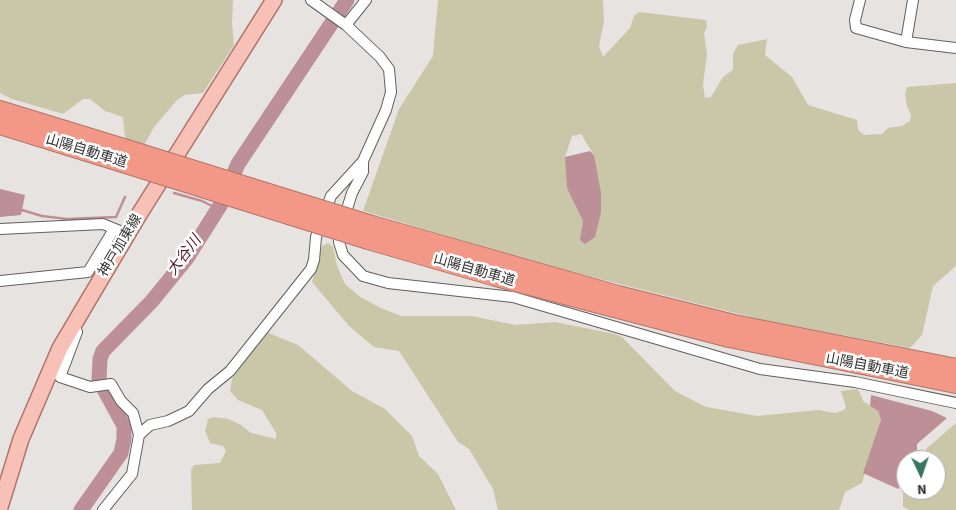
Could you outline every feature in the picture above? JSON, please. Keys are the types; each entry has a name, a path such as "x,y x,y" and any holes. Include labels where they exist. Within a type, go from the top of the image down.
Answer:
{"highway":[{"name":"山陽自動車道","path":"0,110 121,155 370,233 524,285 730,338 956,384"},
{"name":"山陽自動車道","path":"0,125 121,155"},
{"name":"山陽自動車道","path":"370,233 500,263 666,307 843,347 956,368"}],"main road":[{"name":"神戸加東線","path":"0,507 21,439 60,348 121,231 274,0"}],"street":[{"path":"139,435 150,426 168,421 189,411 208,389 230,371 311,269 314,260 316,237 331,196 363,161 386,110 391,92 389,69 380,57 344,23 311,0"},
{"path":"344,23 366,0"},
{"path":"860,0 855,20 856,28 906,42 956,48"},
{"path":"906,42 913,0"},
{"path":"363,161 363,172 352,193 340,228 339,242 343,255 363,276 388,283 513,297 760,368 855,382 956,403"},
{"path":"0,229 103,224 121,231 88,272 0,281"},
{"path":"71,328 77,332 60,377 90,387 111,384 121,401 133,412 139,435 132,474 102,510"}],"shaded area":[{"path":"0,0 233,0 232,23 234,45 203,93 185,95 177,100 154,127 144,145 125,139 123,117 105,111 90,99 83,99 63,114 12,99 0,93"},
{"path":"438,0 603,0 604,21 599,46 603,57 630,28 634,16 639,12 706,20 707,27 704,33 707,54 703,85 705,98 711,97 723,77 733,70 733,54 738,45 767,39 765,55 792,77 808,105 857,120 858,130 864,135 882,134 888,128 902,126 910,121 911,115 905,94 907,87 956,83 956,266 933,286 922,335 910,348 759,319 548,266 363,211 399,109 433,56","holes":["581,134 594,155 581,239 583,221 565,157 572,136"]},
{"path":"590,151 594,155 601,193 601,212 595,237 585,244 580,240 583,221 567,188 565,157"},
{"path":"0,189 25,195 21,215 0,217"},
{"path":"328,243 333,247 337,266 345,284 360,297 381,308 401,316 472,316 515,325 555,322 615,334 622,337 675,391 706,407 757,416 819,410 835,413 844,410 846,407 841,391 858,389 863,401 878,411 881,420 862,483 845,492 839,510 498,510 493,489 469,449 458,442 399,351 374,347 349,326 312,282 322,246"},
{"path":"266,332 298,345 352,391 385,409 412,436 419,456 438,474 456,510 192,510 191,470 194,465 220,463 226,451 223,446 210,443 205,431 208,419 214,417 228,419 241,425 251,433 276,439 276,433 262,410 238,400 230,391 232,379"},
{"path":"871,395 932,411 947,418 917,444 917,450 896,450 896,488 863,473 881,420 878,411 870,406"},
{"path":"956,423 956,510 910,510 903,507 903,500 946,500 946,450 926,449"}],"waterway":[{"name":"大谷川","path":"81,510 121,453 124,439 124,426 99,380 100,359 103,351 152,301 187,258 221,204 238,164 347,0"},
{"path":"174,193 202,201 218,209"},
{"path":"22,210 42,216 67,219 116,217 125,197"}]}
